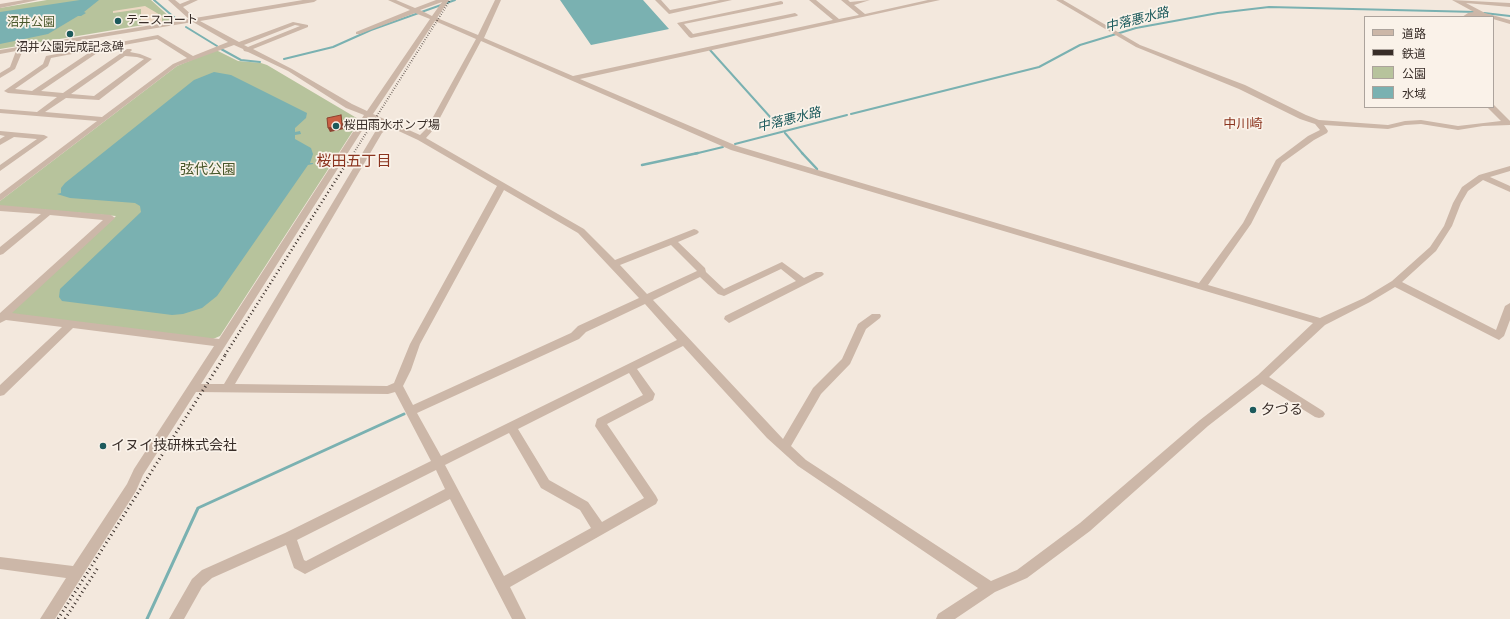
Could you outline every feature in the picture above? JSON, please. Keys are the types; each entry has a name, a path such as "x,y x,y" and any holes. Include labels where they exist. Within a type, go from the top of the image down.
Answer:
{"street":[{"path":"0,6 35,0"},
{"path":"171,0 194,20 234,44 290,70 344,103 421,138 580,231 614,264 784,447 802,463 990,588"},
{"path":"179,7 195,0"},
{"path":"0,52 314,0"},
{"path":"391,0 734,148 1321,322"},
{"path":"421,138 430,129 480,38 498,0"},
{"path":"659,0 669,12 729,0"},
{"path":"812,0 838,21"},
{"path":"846,2 867,0"},
{"path":"802,21 779,2 680,23 691,36 802,21 838,21 937,0"},
{"path":"1059,0 1138,46 1242,87 1303,117 1318,122 1388,126 1420,122 1458,128 1484,124 1509,125"},
{"path":"1455,0 1510,4"},
{"path":"1455,0 1481,13 1491,16"},
{"path":"358,33 443,2"},
{"path":"47,619 132,487 138,473 192,388 368,115 443,2"},
{"path":"846,2 864,16"},
{"path":"1467,16 1470,14 1481,13"},
{"path":"1494,17 1510,22"},
{"path":"574,78 802,21"},
{"path":"0,198 175,65 295,23 306,26 246,50"},
{"path":"124,54 138,55 149,59 96,98 8,91 42,68 50,56 99,47 160,37 192,58"},
{"path":"38,114 124,54 138,43 139,40"},
{"path":"34,93 98,50 99,47"},
{"path":"0,76 13,68 20,49"},
{"path":"1492,108 1509,125"},
{"path":"0,111 105,119"},
{"path":"0,119 10,112"},
{"path":"1201,287 1247,224 1279,162 1324,131 1318,122"},
{"path":"226,388 379,132 389,124"},
{"path":"0,133 44,136 0,169"},
{"path":"0,143 13,134"},
{"path":"943,619 990,588 1022,574 1085,527 1204,424 1262,378 1321,322 1367,300 1395,283 1425,258 1433,249 1448,226 1457,203 1465,190 1482,178 1510,168"},
{"path":"1482,178 1510,189"},
{"path":"192,388 388,390 398,386 406,370 415,344 502,185"},
{"path":"0,208 111,218 2,318"},
{"path":"0,252 49,212"},
{"path":"614,264 694,232"},
{"path":"672,241 702,270 701,273 721,292 724,293 782,265 803,282"},
{"path":"410,411 575,336 582,329 638,304 645,298 701,273"},
{"path":"729,319 819,274"},
{"path":"1395,283 1499,336 1510,306"},
{"path":"784,447 817,391 846,360 862,327 876,316"},
{"path":"2,318 222,343"},
{"path":"0,392 64,330 70,326"},
{"path":"176,619 198,583 207,574 290,537 684,341"},
{"path":"502,585 652,500 601,426 601,422 649,397 649,394 632,368"},
{"path":"1262,378 1319,414"},
{"path":"398,386 519,619"},
{"path":"511,427 545,484 584,506 600,530"},
{"path":"290,537 299,564 305,568 452,492"},
{"path":"0,563 77,573"}],"green space":[{"name":"沼井公園","path":"47,0 151,0 173,20 0,49 0,8"},
{"name":"弦代公園","path":"216,50 238,61 267,65 360,120 220,336 213,339 11,314 11,312 116,216 0,206 0,201 177,66"}],"shaded area":[{"path":"145,6 162,16 162,22 150,24 141,22 141,9 113,13 113,11"}],"water":[{"path":"80,0 99,0 84,12 86,13 78,16 48,34 0,44 0,12"},
{"path":"560,0 643,0 669,29 591,45"},
{"name":"弦代公園","path":"214,72 231,75 307,113 306,118 295,128 295,132 300,131 301,134 295,135 295,139 311,148 313,154 310,163 313,164 308,165 217,296 202,308 183,314 172,315 62,301 59,297 60,289 141,212 140,206 135,203 70,198 57,194 61,193 61,188 65,183 194,80"}],"building":[{"path":"341,115 342,125 328,128 327,118"}],"waterway":[{"path":"154,0 175,18"},
{"path":"284,59 333,47 371,30 455,0"},
{"name":"中落悪水路","path":"851,114 1039,67 1080,45 1136,28 1218,13 1269,7 1477,12"},
{"name":"中落悪水路","path":"1484,13 1510,16"},
{"path":"186,27 217,46"},
{"path":"221,49 241,60 260,62"},
{"path":"710,50 780,128"},
{"name":"中落悪水路","path":"735,144 847,115"},
{"path":"785,133 803,154"},
{"name":"中落悪水路","path":"694,154 723,147"},
{"name":"中落悪水路","path":"642,165 698,153"},
{"path":"802,153 817,169"},
{"path":"147,619 198,508 404,414"}],"railway":[{"path":"353,154 450,0"},
{"path":"225,355 353,153"},
{"path":"58,619 226,354"},
{"path":"65,619 99,566"}],"place":[{"name":"テニスコート","path":"118,21"},
{"name":"沼井公園完成記念碑","path":"70,34"},
{"name":"桜田雨水ポンプ場","path":"336,126"},
{"name":"夕づる","path":"1253,410"},
{"name":"イヌイ技研株式会社","path":"103,446"}],"district":[{"name":"中川崎","path":"1243,124"},
{"name":"桜田五丁目","path":"354,162"}]}
